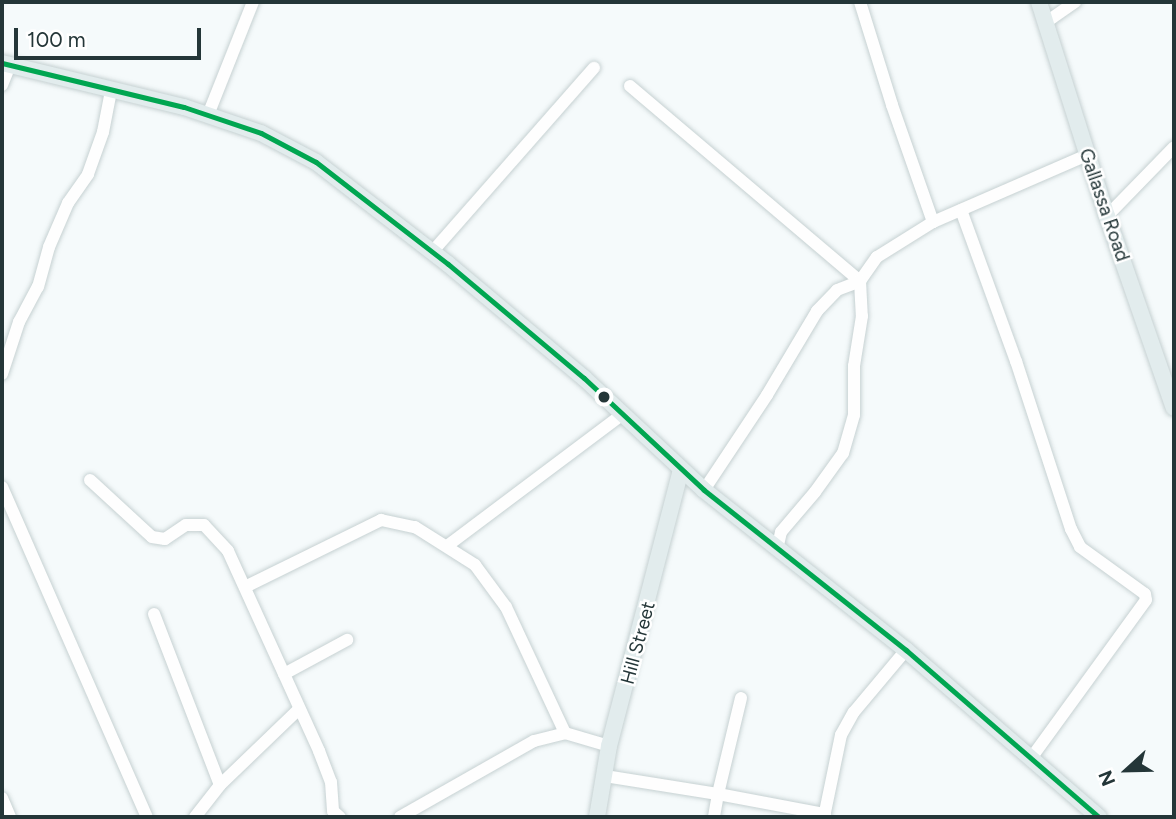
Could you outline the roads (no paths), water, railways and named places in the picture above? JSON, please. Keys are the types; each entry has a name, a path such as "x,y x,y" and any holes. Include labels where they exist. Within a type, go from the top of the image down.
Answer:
{"main road":[{"name":"Gallassa Road","path":"1039,2 1107,216 1174,408"},
{"path":"6,64 208,115 261,133 316,162 433,251 623,414 704,490 906,650 1099,817"},
{"name":"Hill Street","path":"597,817 609,746 681,470"}],"street":[{"path":"208,115 253,2"},
{"path":"860,2 933,222"},
{"path":"1045,23 1074,2"},
{"path":"2,85 6,64"},
{"path":"433,251 594,68"},
{"path":"630,86 860,281 862,316 854,366 854,415 843,453 781,532 777,549"},
{"path":"2,374 19,322 38,287 49,247 68,203 88,174 103,132 111,91"},
{"path":"1107,216 1174,147"},
{"path":"704,490 767,395 817,311 837,290 860,281 877,257 933,222 1087,155"},
{"path":"961,210 1016,361 1070,530 1080,547 1145,594 1146,600 1031,758"},
{"path":"447,546 623,414"},
{"path":"90,480 152,537 165,539 186,525 204,525 228,551 331,782 333,811 340,817"},
{"path":"2,487 147,817"},
{"path":"245,587 381,520 415,527 475,565 506,607 565,733"},
{"path":"154,614 220,785"},
{"path":"284,674 348,640"},
{"path":"605,776 718,794 824,816 841,735 854,712 906,650"},
{"path":"714,817 741,698"},
{"path":"195,817 220,785 299,709"},
{"path":"400,817 534,741 565,733 609,746"},
{"path":"2,798 10,817"}]}
